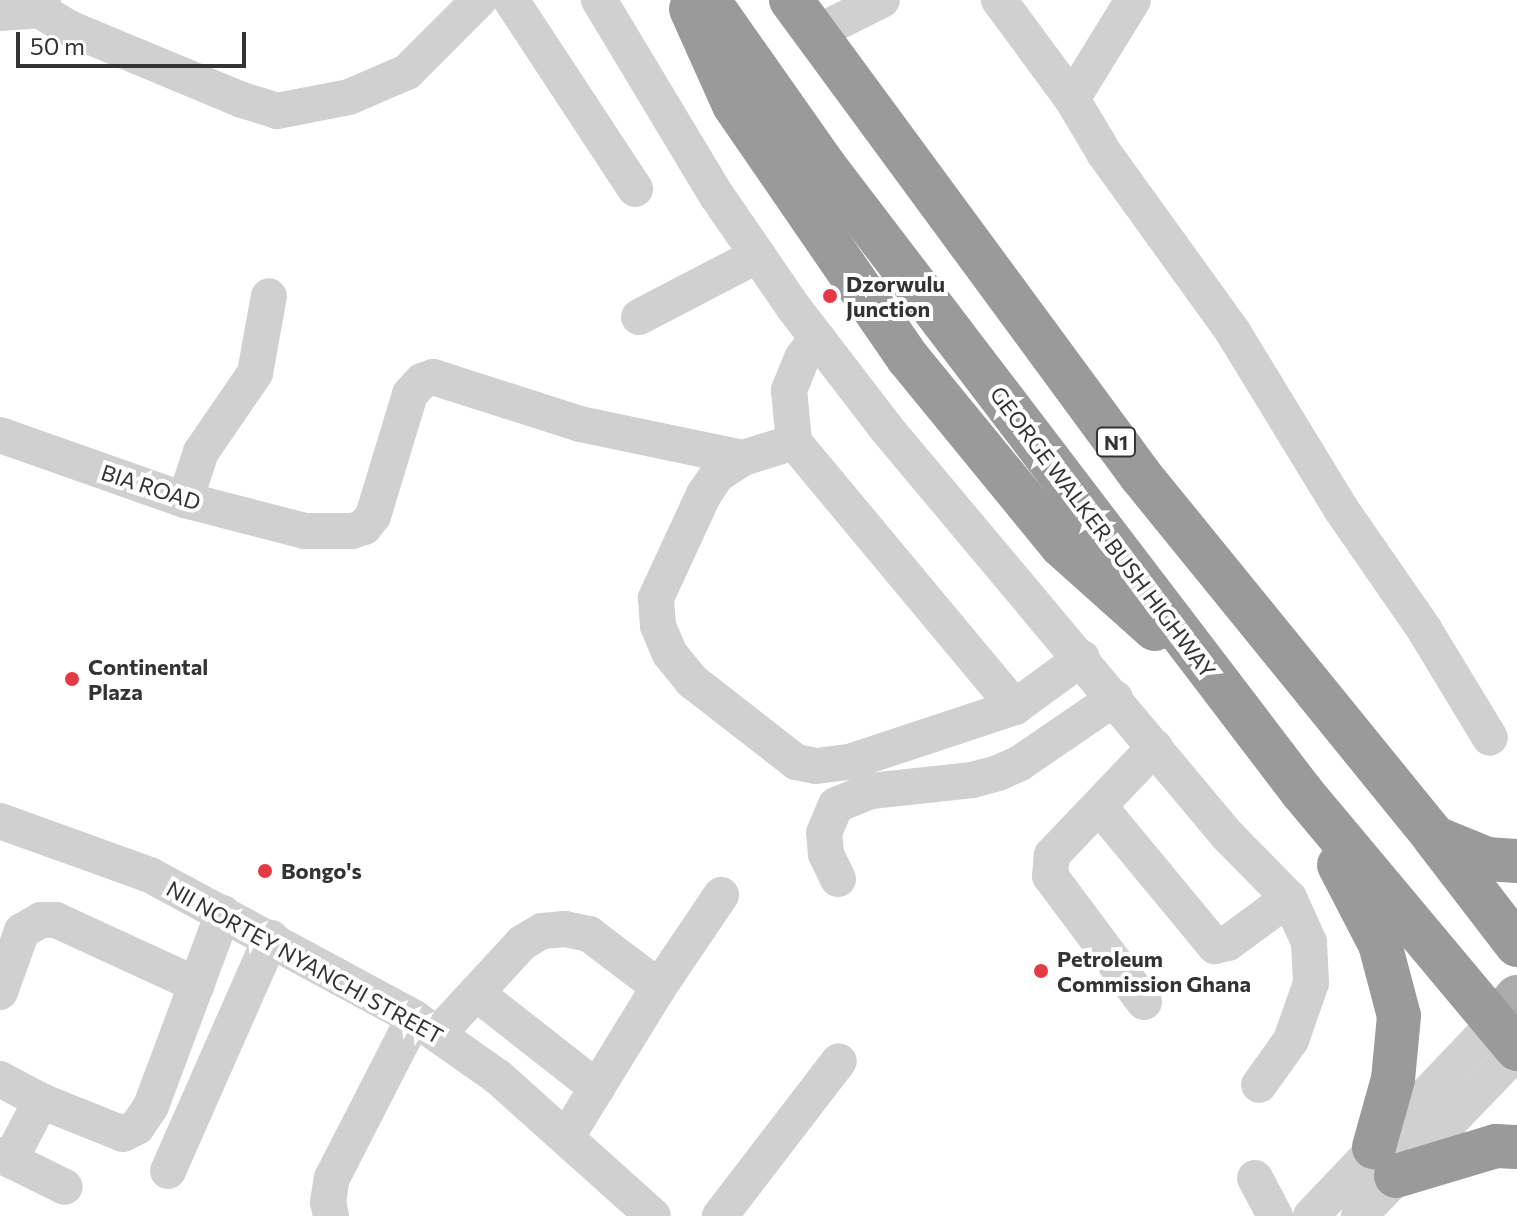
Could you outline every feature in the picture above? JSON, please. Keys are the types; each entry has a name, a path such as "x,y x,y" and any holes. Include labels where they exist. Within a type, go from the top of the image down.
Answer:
{"highway":[{"path":"687,0 741,117 908,358 1061,545 1217,682"},
{"name":"GEORGE WALKER BUSH HIGHWAY","path":"708,0 824,165 1302,792 1512,1030"},
{"name":"N1","path":"803,17 1141,476 1434,837 1517,945"},
{"path":"1302,792 1380,944 1399,1016 1385,1162 1510,1153"},
{"path":"1434,837 1487,859 1517,861"}],"street":[{"path":"0,13 41,5 69,28 242,100 277,111 349,97 407,72 479,0"},
{"path":"511,0 635,189"},
{"path":"599,0 670,121 758,255 886,428 1082,658 1227,835 1289,898 1309,942 1311,983 1291,1040 1259,1085"},
{"path":"803,17 882,0"},
{"path":"999,0 1072,99 1104,153 1233,332 1341,509 1424,629 1490,738"},
{"path":"1072,99 1133,0"},
{"path":"639,317 758,255"},
{"path":"185,500 201,452 255,373 269,296"},
{"path":"817,338 802,358 789,390 788,411 794,442 1015,707"},
{"name":"BIA ROAD","path":"0,435 185,500 305,531 352,531 364,527 373,516 410,394 422,381 433,377 580,424 743,458"},
{"path":"794,442 743,458 717,475 704,494 656,598 658,626 670,654 692,681 796,762 816,766 849,762 1015,707 1082,658"},
{"path":"838,879 829,864 824,833 836,805 871,791 972,780 998,773 1020,763 1115,698"},
{"path":"1144,1002 1050,876 1052,855 1155,747"},
{"path":"1099,806 1215,946 1228,943 1289,898"},
{"name":"NII NORTEY NYANCHI STREET","path":"0,821 150,875 271,938 426,1026 498,1077 653,1216"},
{"path":"566,1138 659,987 721,895"},
{"path":"0,1079 41,1101 123,1134 137,1127 151,1106 223,913"},
{"path":"0,992 22,931 41,920 56,920 197,985"},
{"path":"331,1216 328,1202 332,1178 426,1026 476,993 522,943 542,931 565,929 589,934 659,987"},
{"path":"168,1171 271,938"},
{"path":"476,993 597,1088"},
{"path":"1311,1216 1385,1162 1512,1030"},
{"path":"720,1216 839,1061"},
{"path":"41,1101 5,1158 65,1187"},
{"path":"1359,1216 1385,1162"},
{"path":"1255,1178 1275,1216"}],"place":[{"name":"Dzorwulu Junction","path":"830,296"},
{"name":"Continental Plaza","path":"72,679"},
{"name":"Bongo's","path":"265,871"},
{"name":"Petroleum Commission Ghana","path":"1041,971"}]}
